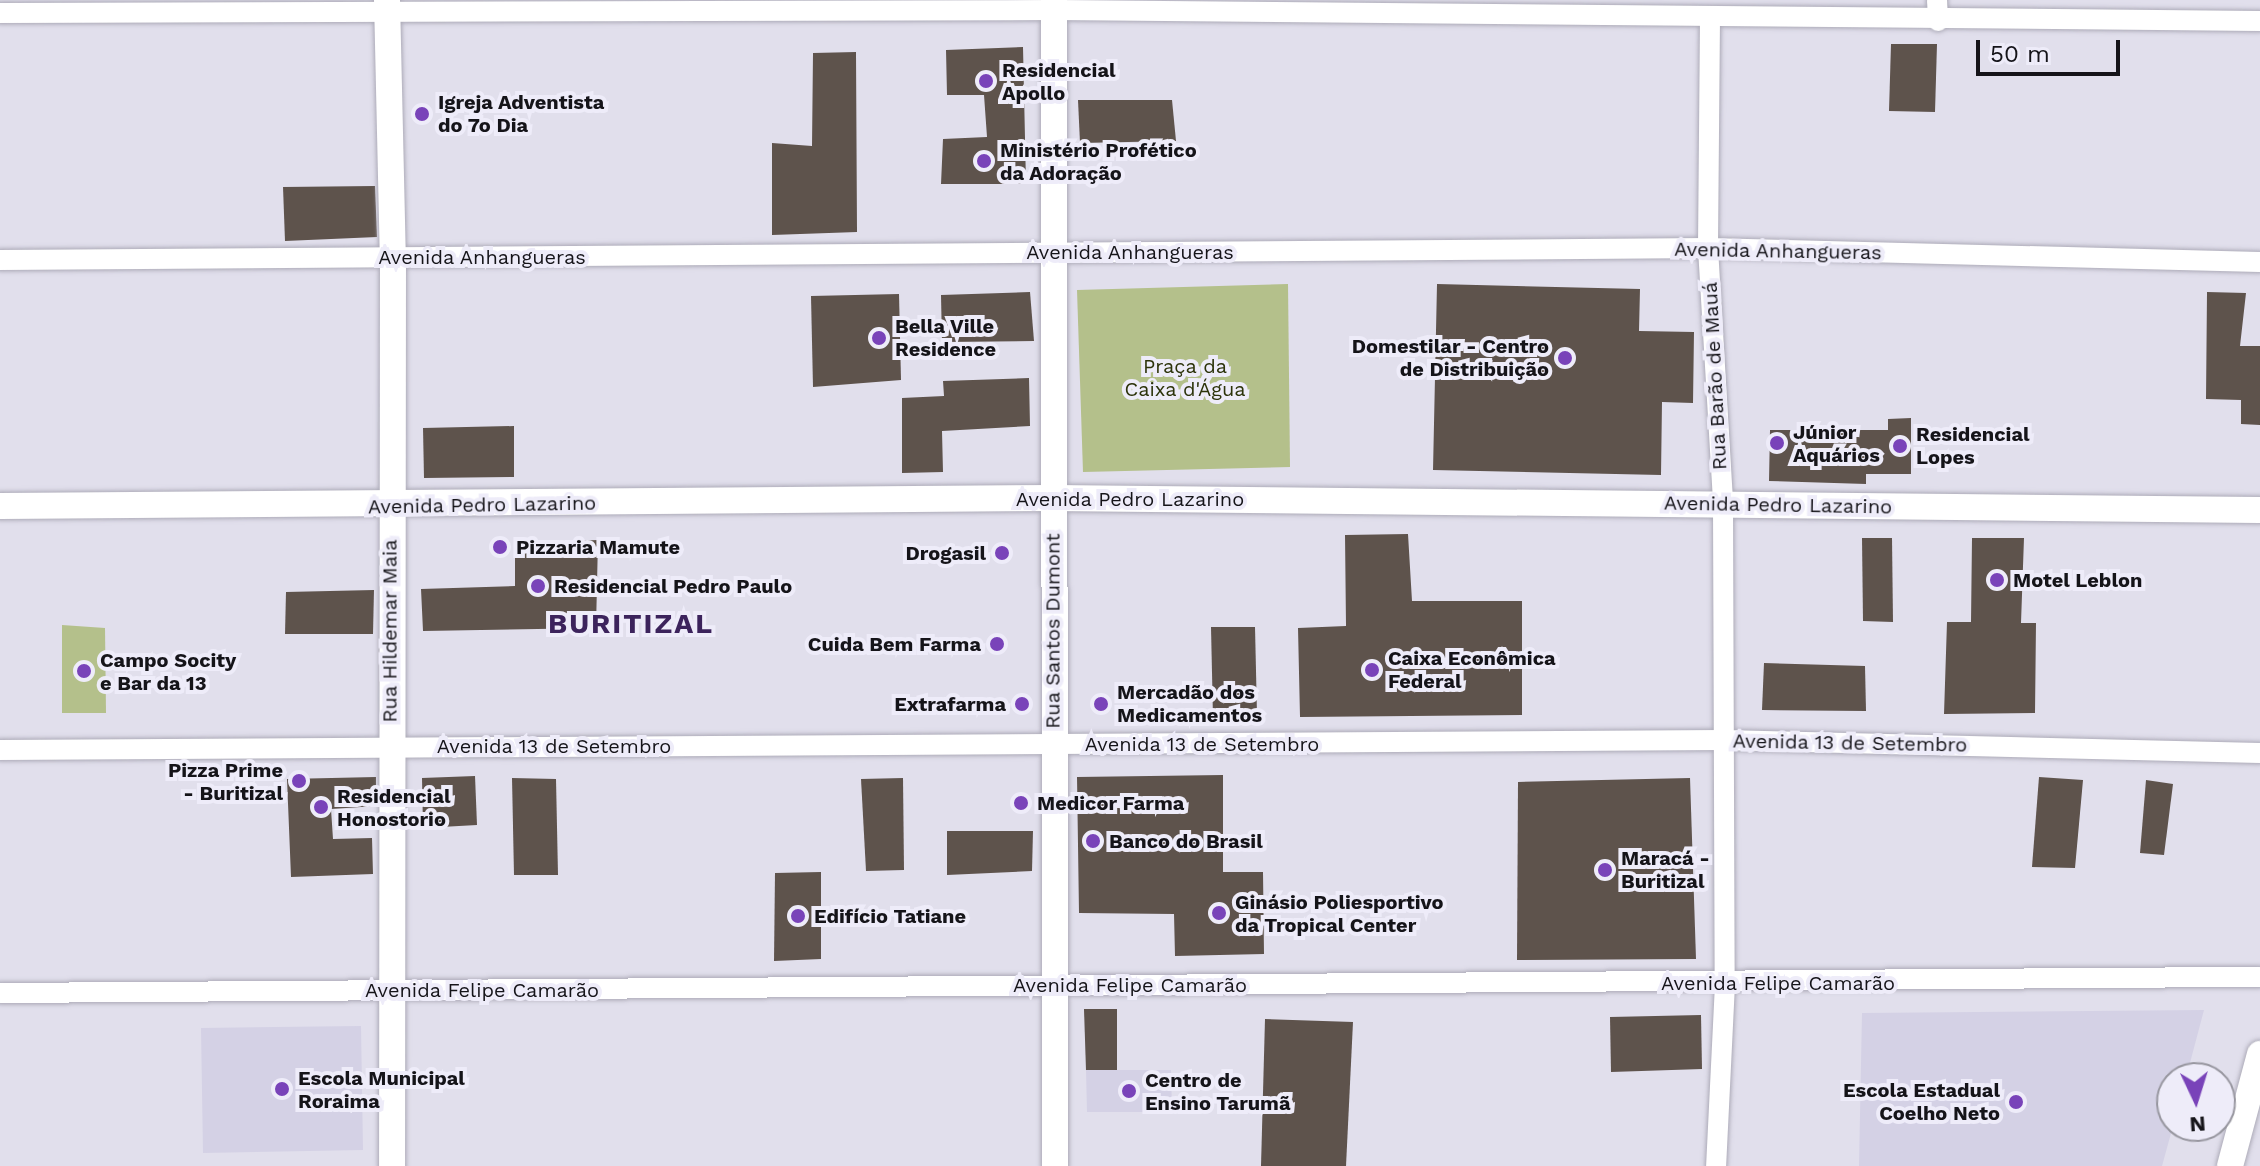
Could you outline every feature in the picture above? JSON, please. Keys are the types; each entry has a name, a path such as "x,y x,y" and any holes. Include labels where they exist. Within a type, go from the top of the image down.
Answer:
{"main road":[{"name":"Rua Hildemar Maia","path":"387,5 393,258 389,506 392,1166"},
{"name":"Rua Santos Dumont","path":"1054,5 1055,1166"},
{"name":"Avenida Pedro Lazarino","path":"0,506 389,506 1053,498 2260,510"},
{"path":"2230,1166 2260,1054"}],"street":[{"path":"0,13 387,5 1054,5 1670,9 1710,18 1938,10 2260,21"},
{"name":"Rua Barão de Mauá","path":"1710,18 1708,248 1723,504 1725,984 1716,1166"},
{"name":"Avenida Anhangueras","path":"0,260 1708,248 2260,262"},
{"name":"Avenida 13 de Setembro","path":"0,750 1723,740 2260,753"},
{"name":"Avenida Felipe Camarão","path":"0,993 1053,985 1725,984 2260,977"}],"shaded area":[{"name":"Escola Estadual Coelho Neto","path":"2204,1010 2190,1062 2156,1062 2156,1142 2169,1142 2162,1166 1859,1166 1862,1013"},
{"name":"Escola Municipal Roraima","path":"361,1026 363,1150 203,1153 201,1028"},
{"name":"Centro de Ensino Tarumã","path":"1086,1070 1171,1070 1172,1112 1087,1112"}],"green space":[{"name":"Praça da Caixa d'Água","path":"1288,284 1290,467 1083,472 1077,290"},
{"name":"Campo Socity e Bar da 13","path":"62,625 105,628 106,713 62,713"}],"building":[{"path":"1891,44 1937,44 1935,112 1889,111"},
{"path":"1023,47 1026,184 941,184 943,139 987,137 984,95 947,95 946,50"},
{"path":"856,52 857,232 772,235 772,143 812,146 813,53"},
{"path":"1078,100 1172,100 1176,141 1080,143"},
{"path":"375,186 377,237 285,241 283,187"},
{"name":"Domestilar - Centro de Distribuição","path":"1437,284 1640,289 1639,331 1694,332 1693,403 1662,402 1661,475 1433,470"},
{"path":"1030,292 1034,341 942,342 941,295"},
{"path":"2207,292 2246,293 2240,346 2260,346 2260,425 2241,424 2241,400 2206,399"},
{"path":"899,294 901,380 813,387 811,296"},
{"path":"1029,378 1030,426 942,431 943,472 902,473 902,398 944,396 943,381"},
{"path":"1911,418 1911,474 1866,474 1866,484 1769,481 1770,430 1888,430 1888,419"},
{"path":"514,426 514,477 424,478 423,428"},
{"path":"1408,534 1412,601 1522,601 1522,715 1300,717 1298,628 1346,626 1345,535"},
{"path":"1862,538 1892,538 1893,622 1863,621"},
{"path":"1972,538 2024,538 2021,623 2036,623 2035,713 1944,714 1947,622 1971,622"},
{"path":"598,540 596,628 423,631 421,589 515,586 515,543"},
{"path":"374,590 373,634 285,634 286,592"},
{"path":"1211,627 1255,627 1257,715 1213,718"},
{"path":"1764,663 1865,666 1866,711 1762,710"},
{"path":"1223,775 1223,872 1263,872 1264,954 1175,956 1174,914 1079,913 1077,777"},
{"path":"475,776 477,825 423,828 422,778"},
{"path":"376,777 376,806 331,809 333,839 372,838 373,874 291,877 287,779"},
{"path":"2039,777 2083,780 2075,868 2032,867"},
{"path":"512,778 556,779 558,875 514,875"},
{"path":"903,778 904,870 866,871 861,779"},
{"name":"Maracá - Buritizal","path":"1690,778 1696,959 1517,960 1518,782"},
{"path":"2146,780 2173,784 2164,855 2140,853"},
{"path":"947,831 1033,831 1032,871 947,875"},
{"name":"Edifício Tatiane","path":"821,872 821,959 774,961 775,873"},
{"path":"1084,1009 1117,1009 1117,1070 1086,1070"},
{"path":"1701,1015 1702,1069 1611,1072 1610,1017"},
{"path":"1265,1019 1353,1022 1346,1166 1261,1166"}],"place":[{"name":"Residencial Apollo","path":"986,81"},
{"name":"Igreja Adventista do 7o Dia","path":"422,114"},
{"name":"Ministério Profético da Adoração","path":"984,161"},
{"name":"Bella Ville Residence","path":"879,338"},
{"name":"Domestilar - Centro de Distribuição","path":"1565,358"},
{"name":"Júnior Aquários","path":"1777,443"},
{"name":"Residencial Lopes","path":"1900,446"},
{"name":"Pizzaria Mamute","path":"500,547"},
{"name":"Drogasil","path":"1002,553"},
{"name":"Motel Leblon","path":"1997,580"},
{"name":"Residencial Pedro Paulo","path":"538,586"},
{"name":"Cuida Bem Farma","path":"997,644"},
{"name":"Caixa Econômica Federal","path":"1372,670"},
{"name":"Campo Socity e Bar da 13","path":"84,671"},
{"name":"Extrafarma","path":"1022,704"},
{"name":"Mercadão dos Medicamentos","path":"1101,704"},
{"name":"Pizza Prime - Buritizal","path":"299,781"},
{"name":"Medicor Farma","path":"1021,803"},
{"name":"Residencial Honostorio","path":"321,807"},
{"name":"Banco do Brasil","path":"1093,841"},
{"name":"Maracá - Buritizal","path":"1605,870"},
{"name":"Ginásio Poliesportivo da Tropical Center","path":"1219,913"},
{"name":"Edifício Tatiane","path":"798,916"},
{"name":"Escola Municipal Roraima","path":"282,1089"},
{"name":"Centro de Ensino Tarumã","path":"1129,1091"},
{"name":"Escola Estadual Coelho Neto","path":"2016,1102"}],"district":[{"name":"BURITIZAL","path":"631,624"}]}
